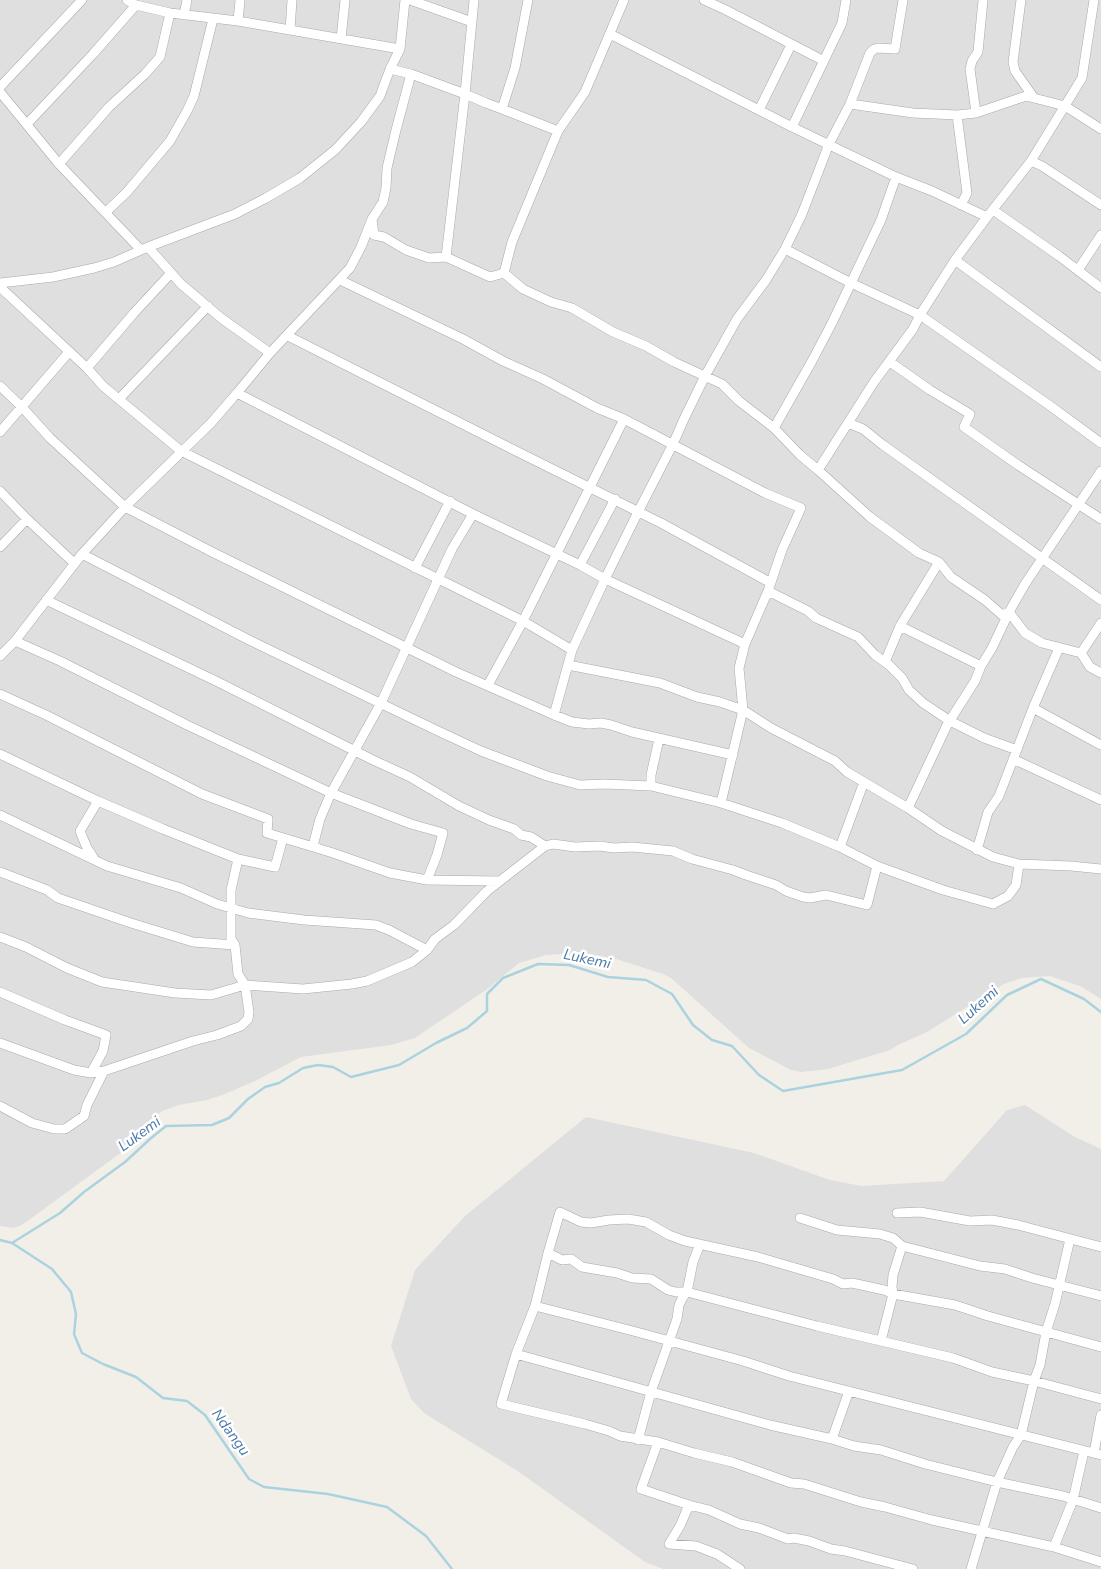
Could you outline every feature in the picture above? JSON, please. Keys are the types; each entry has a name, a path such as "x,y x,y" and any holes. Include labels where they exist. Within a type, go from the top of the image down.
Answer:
{"street":[{"path":"0,87 82,0"},
{"path":"127,0 136,5 170,13 238,21 400,49"},
{"path":"184,15 187,0"},
{"path":"238,21 240,0"},
{"path":"290,30 292,0"},
{"path":"342,39 345,0"},
{"path":"0,285 53,277 114,262 145,248 236,214 300,178 335,150 361,122 380,96 400,49 405,0"},
{"path":"410,0 472,22"},
{"path":"446,257 474,0"},
{"path":"502,108 514,68 528,0"},
{"path":"504,273 512,242 558,131 585,92 624,0"},
{"path":"704,0 824,61"},
{"path":"726,10 730,0"},
{"path":"792,127 842,23 846,0"},
{"path":"554,715 572,650 605,579 705,376 737,319 766,280 785,249 802,214 829,144 850,104 870,53 878,48 895,50 903,0"},
{"path":"976,113 970,69 972,61 978,52 983,0"},
{"path":"1022,0 1013,62 1015,71 1034,98"},
{"path":"818,470 874,382 913,329 955,260 1031,161 1082,78 1094,0"},
{"path":"27,124 136,5"},
{"path":"59,164 109,107 145,74 160,57 170,13"},
{"path":"106,212 127,192 170,141 187,111 194,96 213,19"},
{"path":"610,34 729,96 896,177 961,205 990,213 1078,270 1101,288"},
{"path":"759,110 791,45"},
{"path":"390,69 411,74 558,131"},
{"path":"0,656 16,641 82,554 125,507 210,423 238,393 270,353 350,268 372,219 382,202 386,188 389,159 411,74"},
{"path":"0,92 59,164 106,212 181,284 221,318 270,353"},
{"path":"850,104 913,113 957,115 976,113 1026,96 1065,106 1101,129"},
{"path":"957,115 967,193 961,205"},
{"path":"1031,161 1042,166 1101,206"},
{"path":"774,428 812,361 882,220 896,177"},
{"path":"372,219 374,235 384,237 406,250 429,258 446,257 490,277 504,273"},
{"path":"1078,270 1101,235"},
{"path":"785,249 851,283 920,315 1101,443"},
{"path":"955,260 1101,366"},
{"path":"87,368 171,273"},
{"path":"504,273 523,289 552,302 572,308 613,332 646,346 674,362 722,384 739,401 774,428 800,455 870,517 919,553 939,562 951,577 985,600 1002,615 1009,612"},
{"path":"340,280 463,339 597,408 624,419 742,481 801,508 782,550 745,644 739,668 743,710 721,803"},
{"path":"0,285 119,399 181,450 523,621 572,650"},
{"path":"119,399 208,306"},
{"path":"288,336 661,523 769,587 816,618 858,637 875,655 902,678 909,690 922,703 950,721 1101,800"},
{"path":"0,432 69,352"},
{"path":"890,362 930,390 970,414 964,427 1077,505 1101,519"},
{"path":"0,386 50,438 125,507 456,672 554,715 572,722 611,725 659,739 733,755"},
{"path":"238,393 473,514 605,579 745,644"},
{"path":"488,685 591,488 624,419"},
{"path":"848,423 862,429 1041,559 1101,600"},
{"path":"908,808 950,721 992,648 1009,612 1041,559 1101,471"},
{"path":"0,491 74,563"},
{"path":"580,566 615,499"},
{"path":"415,568 450,501"},
{"path":"313,846 320,819 331,793 381,703 452,549 473,514"},
{"path":"0,547 27,519"},
{"path":"82,554 242,636 481,751 547,776 580,785 652,786 721,803 782,823 840,847 877,866 943,890 993,904 1008,896 1016,885 1019,864"},
{"path":"885,662 900,626 939,562"},
{"path":"46,600 216,681 410,777 459,806 514,829 545,846"},
{"path":"1009,612 1025,633 1042,644 1081,653 1090,667 1101,673"},
{"path":"1081,653 1101,623"},
{"path":"900,626 981,666"},
{"path":"16,641 331,793 410,824 443,833 427,880"},
{"path":"977,850 988,812 999,796 1033,708 1059,648"},
{"path":"568,665 660,683 697,697 743,710 771,728 835,760 847,772 908,808 942,831 992,857 1019,864 1101,869"},
{"path":"0,694 54,719 202,794 268,819 267,833 313,846 390,873 427,880 499,881"},
{"path":"1033,708 1101,744"},
{"path":"652,786 651,775 659,739"},
{"path":"0,754 163,830 238,859 275,867 283,838"},
{"path":"840,847 864,782"},
{"path":"94,858 86,848 80,831 98,801"},
{"path":"0,815 108,866 182,888 218,904 248,913 304,920 376,925 426,950"},
{"path":"0,937 102,982 175,993 211,995 245,985 303,990 367,981 412,962 435,939 454,925 487,891 545,846 553,844 575,847 632,847 673,851 692,859 776,884 786,891 803,897 810,898 826,895 867,905 877,866"},
{"path":"0,1043 74,1070 91,1073 104,1071 193,1041 217,1036 241,1026 248,1019 249,1012 245,985 238,974 235,945 230,939 230,890 238,859"},
{"path":"0,872 47,890 58,898 193,942 235,945"},
{"path":"0,992 64,1020 106,1035 103,1051 91,1073"},
{"path":"0,1106 32,1123 54,1129 65,1129 84,1116 87,1105 104,1071"},
{"path":"1101,1347 955,1305 893,1294 884,1290 843,1284 833,1279 758,1257 685,1241 669,1235 646,1222 628,1220 581,1222 560,1212 534,1306 516,1354 501,1404 585,1424 620,1436 658,1442 732,1462 791,1483 804,1484 861,1502 1054,1547 1101,1562"},
{"path":"897,1213 920,1212 970,1221 992,1220 1018,1224 1101,1247"},
{"path":"800,1218 837,1230 880,1234 893,1238 902,1246 980,1266 1005,1269 1101,1296"},
{"path":"971,1569 997,1482 1020,1435 1040,1365 1046,1332 1055,1304 1070,1239"},
{"path":"638,1440 677,1319 679,1305 687,1292 693,1262 700,1244"},
{"path":"880,1341 893,1294 892,1276 902,1246"},
{"path":"548,1253 562,1260 571,1259 582,1267 617,1273 632,1278 650,1279 668,1290 687,1292 917,1351 953,1358 992,1372 1101,1399"},
{"path":"534,1306 743,1361 789,1376 1098,1454 1101,1415"},
{"path":"516,1354 770,1424 854,1446 881,1450 925,1464 1101,1508"},
{"path":"832,1439 849,1391"},
{"path":"658,1442 641,1489 709,1510 740,1524 759,1528 788,1539 794,1538 809,1541 831,1549 913,1569"},
{"path":"1054,1547 1073,1500 1084,1451"},
{"path":"689,1505 680,1526 669,1544 696,1546 717,1554 740,1569"}],"shaded area":[{"path":"0,0 1101,0 1101,999 1082,987 1050,976 1022,978 1004,984 927,1032 890,1050 828,1069 801,1072 791,1070 749,1048 671,978 663,974 616,959 585,953 546,955 519,963 486,990 415,1038 391,1045 301,1057 225,1094 162,1111 146,1125 126,1149 22,1225 14,1228 0,1226"},
{"path":"1025,1105 1075,1137 1101,1149 1101,1569 663,1569 645,1562 519,1472 424,1413 411,1399 391,1346 415,1270 465,1216 586,1117 754,1153 830,1180 862,1186 944,1181 1007,1110"}],"waterway":[{"name":"Lukemi","path":"12,1243 60,1213 84,1192 125,1162 166,1126 212,1125 229,1118 248,1099 265,1087 279,1083 303,1068 318,1065 333,1067 351,1077 399,1065 436,1043 467,1028 487,1011 487,994 503,978 538,964 569,965 608,977 646,980 672,994 693,1025 712,1040 732,1046 759,1075 783,1091 902,1070 966,1034 1007,995 1041,979 1084,999 1101,1012"},
{"name":"Ndangu","path":"0,1240 12,1243 52,1269 71,1292 76,1314 74,1334 82,1353 103,1364 136,1377 163,1398 187,1401 205,1415 249,1479 264,1487 328,1494 387,1507 426,1536 452,1569"}]}
